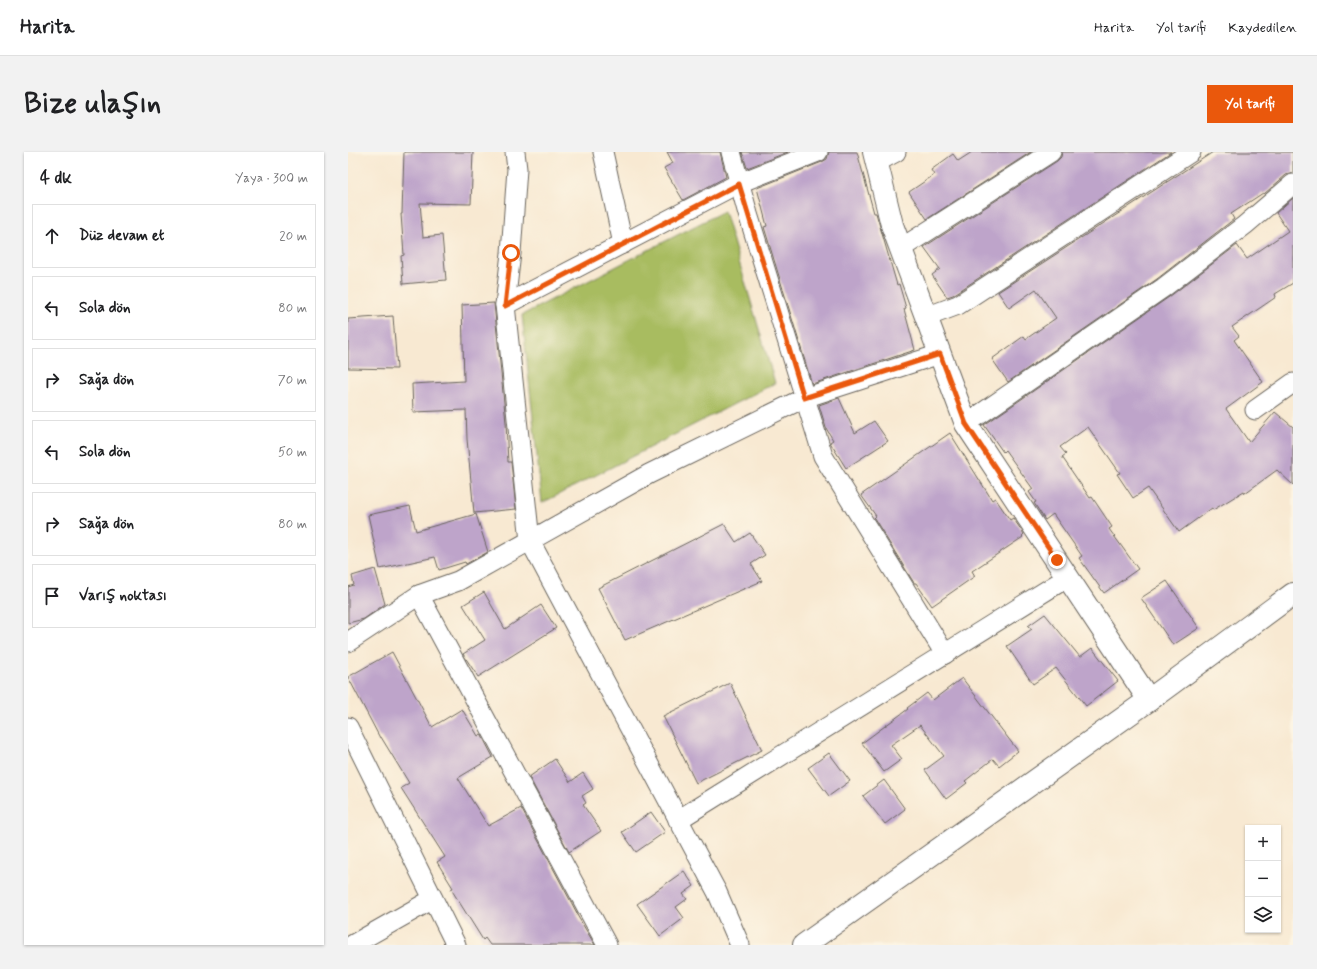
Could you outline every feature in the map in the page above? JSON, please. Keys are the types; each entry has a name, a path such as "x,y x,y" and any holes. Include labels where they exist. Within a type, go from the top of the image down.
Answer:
{"street":[{"path":"515,152 516,176 511,253 505,306 530,541 717,892 740,945"},
{"path":"603,152 623,244"},
{"path":"731,152 739,184 823,456 945,654"},
{"path":"505,306 739,184 818,152"},
{"path":"900,249 1051,152"},
{"path":"926,317 958,305 1191,152"},
{"path":"882,155 892,225 966,424 1149,700"},
{"path":"966,424 1163,288 1245,225 1293,184"},
{"path":"348,642 419,596 458,581 649,474 804,398 940,354"},
{"path":"1255,410 1293,383"},
{"path":"678,820 1068,577"},
{"path":"804,945 1149,700 1293,594"},
{"path":"419,596 607,945"},
{"path":"348,727 456,945"},
{"path":"352,945 433,899"}],"green space":[{"path":"724,211 775,383 542,503 522,315"}],"building":[{"path":"404,152 473,152 471,204 420,203 423,237 442,235 446,280 403,284 401,256 404,255 401,214"},
{"path":"667,152 720,152 726,177 683,200 664,168 673,163"},
{"path":"742,152 788,152 747,168"},
{"path":"829,152 857,152 874,213 876,213 897,285 899,284 915,350 812,384 764,227 767,226 757,188 822,162 827,159"},
{"path":"972,152 1031,152 927,219 909,192 934,175 931,170 953,154 958,161"},
{"path":"1062,152 1171,152 953,295 947,297 932,275 940,269 924,247 1057,161 1061,157"},
{"path":"1213,152 1293,152 1293,173 1286,175 1264,194 1263,193 1231,214 1234,219 1157,279 1008,382 992,359 1024,336 1026,339 1056,318 1036,289 1009,308 998,292"},
{"path":"1293,198 1293,283 1275,294 1276,297 1232,327 1239,336 1234,340 1263,382 1226,409 1249,442 1275,412 1293,427 1293,485 1277,470 1245,493 1244,491 1213,510 1212,508 1179,532 1148,488 1133,498 1117,474 1120,473 1088,427 1060,447 1066,454 1062,457 1090,498 1092,497 1112,527 1109,529 1138,569 1104,593 1079,558 1082,556 1053,514 1045,520 1029,492 1033,489 1005,450 1003,452 984,425 1169,297 1237,245 1247,259 1288,231 1276,213"},
{"path":"494,303 506,423 508,462 511,462 516,509 474,513 467,439 466,410 413,412 412,384 464,381 462,305"},
{"path":"393,316 397,369 348,368 348,319"},
{"path":"839,398 855,433 874,421 888,441 846,468 830,442 833,440 826,428 819,405"},
{"path":"950,433 992,500 995,498 1010,520 1013,518 1024,534 1022,536 1023,537 972,571 975,576 932,606 916,583 914,583 874,518 876,516 861,495"},
{"path":"410,506 416,531 476,514 488,552 466,564 465,562 439,570 435,557 380,569 368,515"},
{"path":"724,524 736,542 750,533 765,555 751,564 762,581 625,640 598,588"},
{"path":"375,569 385,604 364,619 348,623 348,587 354,585 352,576"},
{"path":"1167,581 1199,628 1173,645 1141,598"},
{"path":"484,592 505,629 541,605 556,628 478,677 463,654 485,640 463,605"},
{"path":"1045,614 1080,657 1092,648 1118,681 1086,706 1056,668 1033,684 1007,646 1032,629 1028,626"},
{"path":"392,652 432,727 462,709 478,736 481,734 493,757 458,778 488,826 521,808 577,915 595,945 490,945 485,938 483,940 451,889 453,888 437,862 445,857 401,788 409,783 381,737 380,738 348,677"},
{"path":"962,678 1018,751 999,766 993,759 965,781 967,783 946,799 925,770 944,756 920,725 891,745 902,759 884,772 862,743 927,693 933,700"},
{"path":"730,683 762,750 696,783 663,716"},
{"path":"829,753 850,781 829,796 808,768"},
{"path":"555,759 570,782 583,773 593,789 582,796 586,803 583,805 601,831 569,852 529,777"},
{"path":"884,780 905,809 885,824 863,796"},
{"path":"651,812 665,832 636,852 622,832"},
{"path":"684,871 694,886 683,894 687,899 676,907 684,918 660,936 637,904"}],"route":[{"path":"511,253 505,306 739,184 804,398 940,354 966,424 1057,560"}]}
